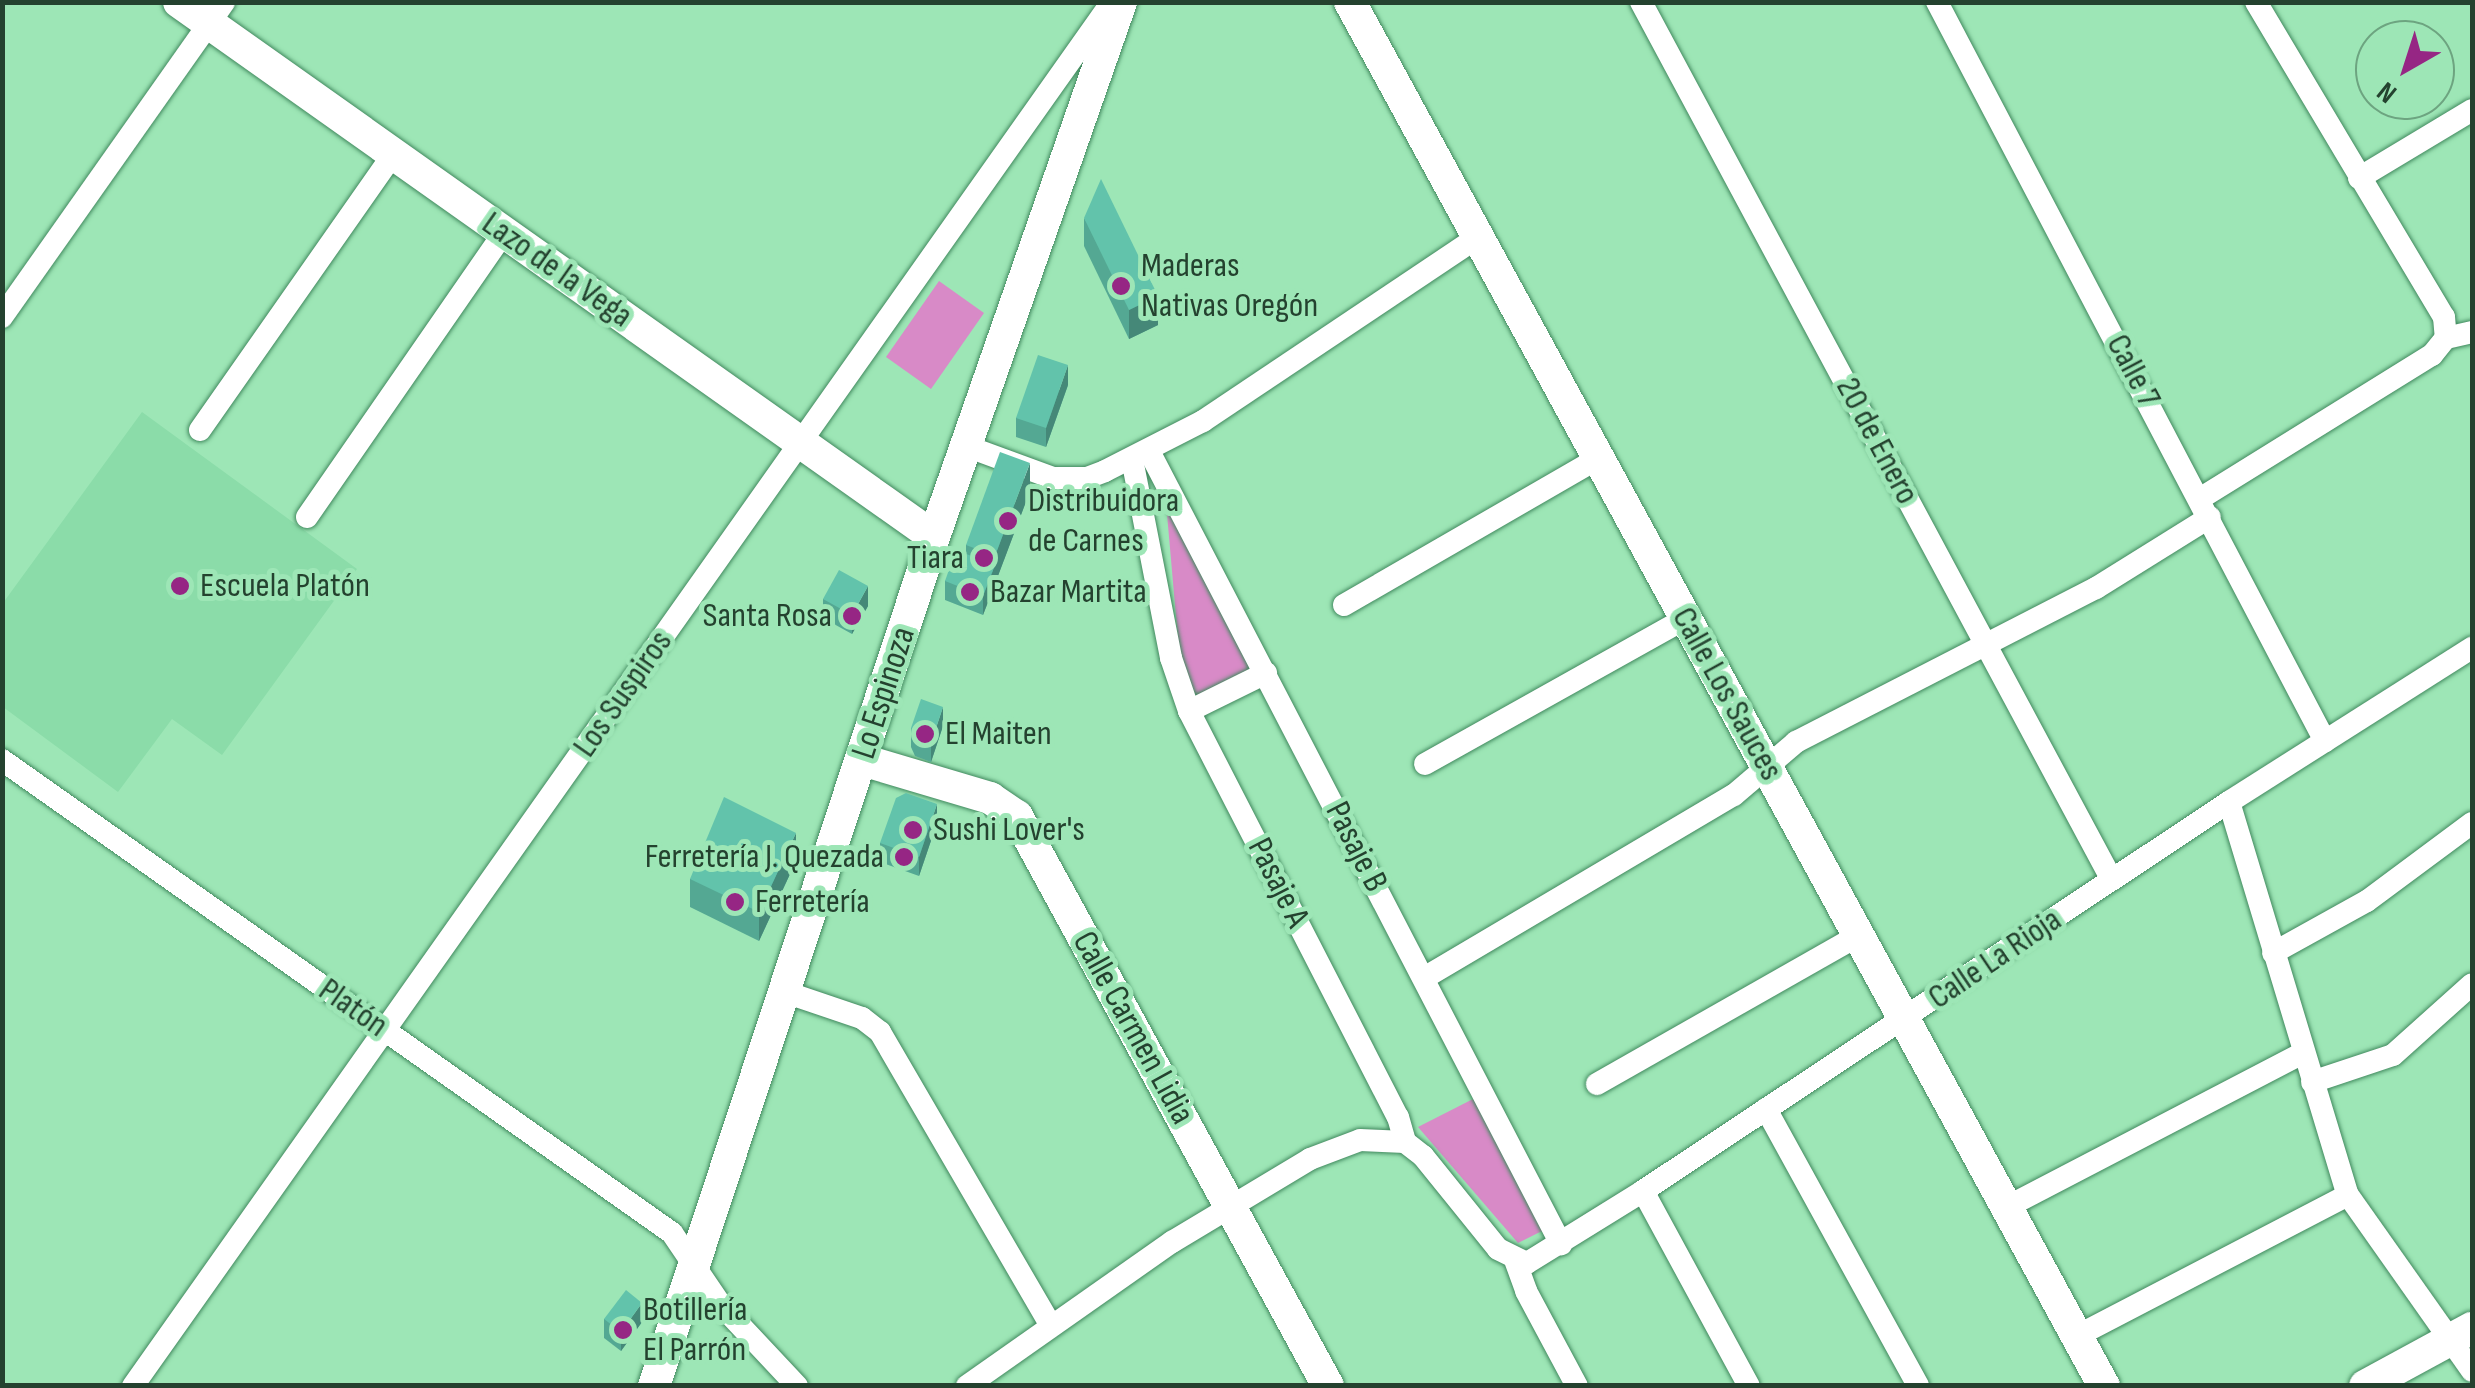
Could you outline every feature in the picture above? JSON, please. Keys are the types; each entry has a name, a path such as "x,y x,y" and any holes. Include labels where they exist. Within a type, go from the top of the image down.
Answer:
{"street":[{"name":"Lazo de la Vega","path":"180,2 216,13 393,154 934,536"},
{"name":"Los Suspiros","path":"133,1386 1112,2"},
{"name":"Lo Espinoza","path":"654,1386 934,536 1121,2"},
{"name":"Calle Los Sauces","path":"1350,2 2104,1386"},
{"name":"20 de Enero","path":"1642,2 2112,880"},
{"name":"Calle 7","path":"1937,2 2325,741"},
{"path":"2256,2 2444,317 2446,338"},
{"path":"2,317 216,13"},
{"path":"2359,178 2472,110"},
{"path":"200,430 393,154"},
{"path":"306,517 504,232"},
{"path":"966,446 1037,474 1069,480 1141,455 1242,396 1478,237"},
{"path":"1424,978 1734,795 1796,742 2133,568 2206,508 2432,356 2446,338 2472,332"},
{"name":"Pasaje B","path":"1141,455 1266,674 1561,1244"},
{"name":"Pasaje A","path":"1141,455 1171,658 1189,711 1398,1117 1405,1142 1423,1156 1498,1249 1516,1260"},
{"path":"1344,605 1598,458"},
{"path":"1425,764 1686,618"},
{"name":"Calle La Rioja","path":"1516,1260 1527,1262 1561,1244 1643,1192 2229,802 2472,648"},
{"path":"1189,711 1266,674"},
{"name":"Platón","path":"2,760 672,1233 722,1305 798,1386"},
{"name":"Calle Carmen Lidia","path":"862,760 990,798 1017,816 1328,1386"},
{"path":"2229,802 2348,1195 2462,1335 2472,1371"},
{"path":"2273,953 2367,901 2472,823"},
{"path":"1597,1084 1858,935"},
{"path":"2312,1082 2392,1055 2472,984"},
{"path":"785,992 862,1018 880,1032 1051,1326"},
{"path":"2006,1206 2303,1053"},
{"path":"1766,1109 1918,1386"},
{"path":"967,1386 1230,1205 1341,1144 1376,1138 1405,1142"},
{"path":"1643,1192 1749,1386"},
{"path":"2077,1336 2348,1195"},
{"path":"1516,1260 1526,1291 1577,1386"},
{"path":"2365,1386 2462,1335"}],"shaded area":[{"path":"939,281 984,313 931,389 886,357"},
{"name":"Escuela Platón","path":"142,412 357,569 222,755 172,719 118,792 3,707 3,603"},
{"path":"1165,491 1254,669 1196,696 1180,662"},
{"path":"1475,1098 1544,1230 1518,1243 1418,1127"}],"building":[{"path":"1101,179 1158,296 1129,310 1084,218"},
{"path":"1038,355 1068,365 1046,428 1016,418"},
{"path":"1000,452 1030,463 995,556 966,545"},
{"path":"956,550 995,565 983,596 945,581"},
{"path":"839,570 868,586 852,615 823,599"},
{"path":"921,699 943,707 931,743 915,737 911,728"},
{"path":"906,793 937,804 919,857 880,843 896,798"},
{"path":"724,797 796,833 759,912 690,879"},
{"path":"626,1290 642,1303 621,1332 604,1319"}],"place":[{"name":"Maderas Nativas Oregón","path":"1121,286"},
{"name":"Distribuidora de Carnes","path":"1008,521"},
{"name":"Tiara","path":"984,558"},
{"name":"Escuela Platón","path":"180,586"},
{"name":"Bazar Martita","path":"970,592"},
{"name":"Santa Rosa","path":"852,616"},
{"name":"El Maiten","path":"925,734"},
{"name":"Sushi Lover's","path":"913,830"},
{"name":"Ferretería J. Quezada","path":"904,857"},
{"name":"Ferretería","path":"735,902"},
{"name":"Botillería El Parrón","path":"623,1330"}]}
